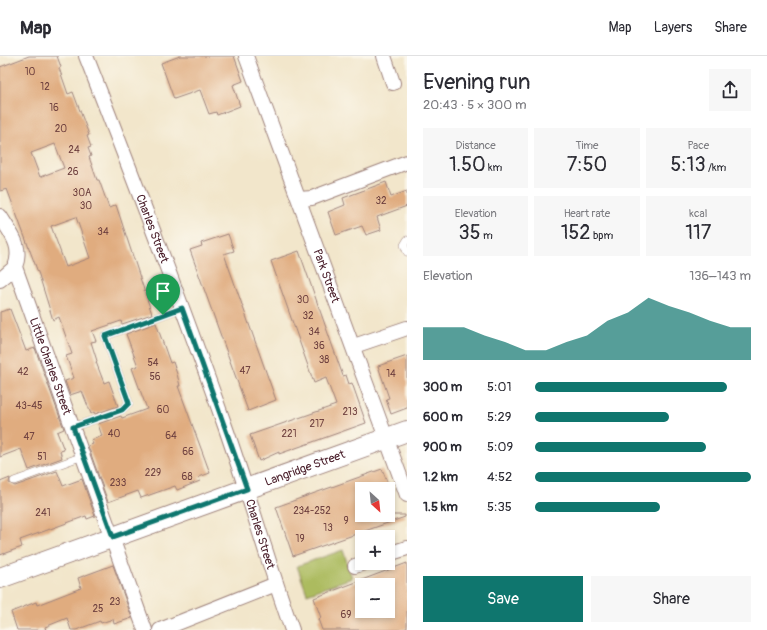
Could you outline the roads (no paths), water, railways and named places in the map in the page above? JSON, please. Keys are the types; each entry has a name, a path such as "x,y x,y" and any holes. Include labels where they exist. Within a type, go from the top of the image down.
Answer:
{"street":[{"name":"Charles Street","path":"86,56 182,308 247,489 276,584 292,630"},
{"name":"Park Street","path":"246,56 354,346 407,495"},
{"path":"384,56 393,83"},
{"path":"300,199 312,198 407,162"},
{"name":"Little Charles Street","path":"0,216 18,249 19,258 15,267 113,537 145,630"},
{"path":"0,280 15,267"},
{"path":"354,346 407,328"},
{"name":"Langridge Street","path":"0,578 407,431"},
{"path":"395,552 407,548"},
{"path":"160,630 276,584"}],"lane":[{"path":"407,240 404,245 407,252"},
{"path":"73,427 122,410 129,403 105,336 182,308"},
{"path":"14,481 83,456"}]}
